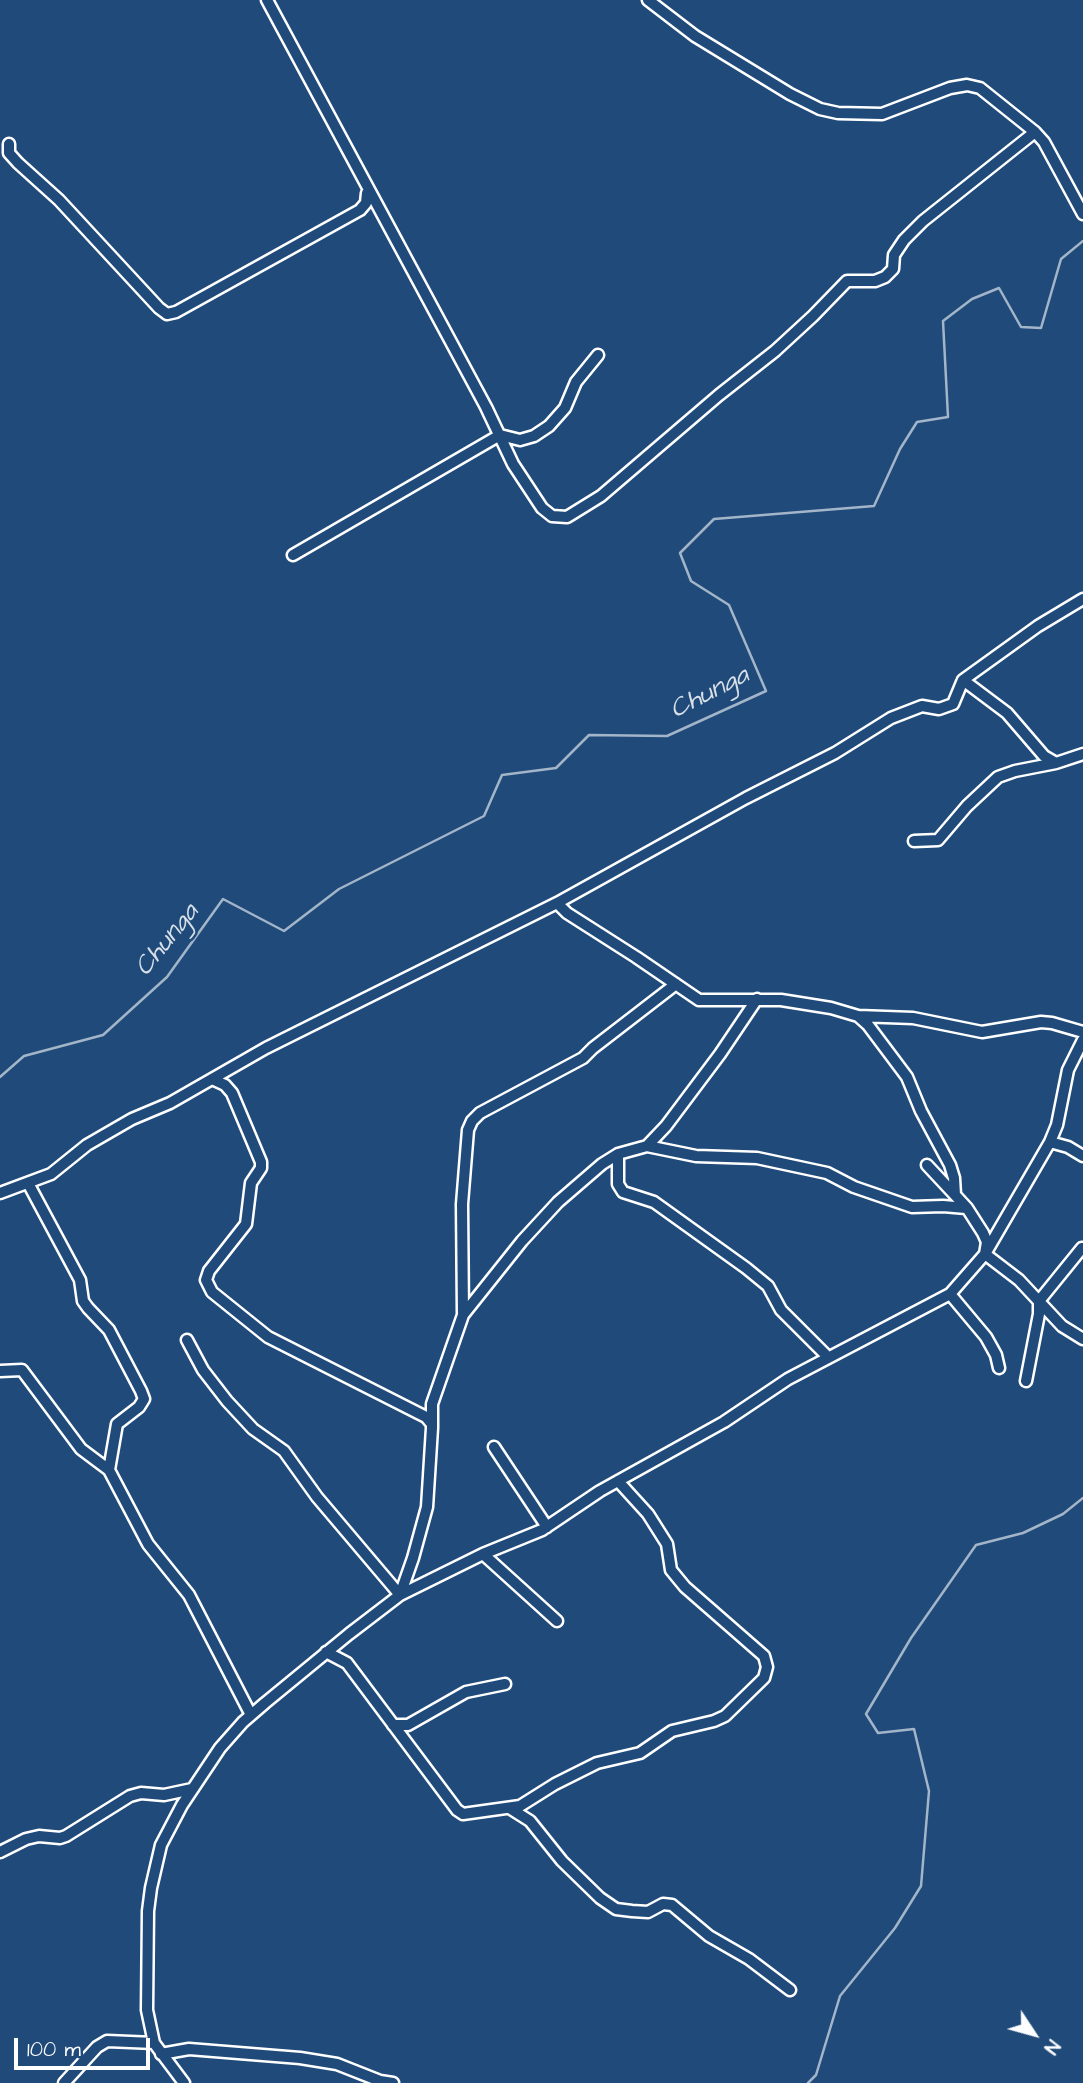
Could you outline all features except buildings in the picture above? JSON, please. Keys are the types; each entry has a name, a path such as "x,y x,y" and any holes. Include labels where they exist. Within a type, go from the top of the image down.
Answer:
{"street":[{"path":"267,0 513,464 542,508 552,516 567,517 601,496 775,351 847,281 875,281 885,278 893,269 894,255 923,220 1035,132"},
{"path":"648,0 695,36 790,94 820,109 838,113 882,114 950,88 967,85 980,88 1044,142 1083,215"},
{"path":"9,144 9,153 18,163 59,200 167,314 176,312 360,210 367,200 366,187"},
{"path":"1076,202 1083,190"},
{"path":"293,555 500,435 520,440 534,436 549,426 565,408 576,382 597,355"},
{"path":"0,1192 51,1174 87,1145 132,1119 170,1103 266,1048 557,903 747,798 835,753 891,718 922,705 939,709 953,704 963,680 1038,626 1083,599"},
{"path":"963,680 1007,713 1033,746 1056,763"},
{"path":"914,841 938,840 946,834 967,806 998,777 1083,754"},
{"path":"557,903 567,913 699,1000 757,999 805,1003 858,1016 913,1018 982,1032 1041,1022 1083,1032"},
{"path":"463,1315 462,1204 468,1130 472,1121 480,1113 583,1058 676,984"},
{"path":"647,1146 666,1126 720,1054 757,999"},
{"path":"858,1016 884,1045 907,1077 920,1111 950,1165 954,1178 954,1195"},
{"path":"184,2083 154,2043 147,2010 146,1951 151,1888 161,1845 170,1825 220,1748 251,1715 400,1595 547,1527 618,1481 724,1422 788,1379 950,1294 985,1254 1050,1142 1057,1125 1068,1070 1083,1040"},
{"path":"212,1079 225,1085 232,1093 261,1162 261,1168 251,1183 246,1224 209,1271 206,1280 212,1292 268,1337 426,1417 431,1423"},
{"path":"1050,1142 1068,1147 1083,1156"},
{"path":"400,1595 427,1507 432,1404 463,1315 522,1241 558,1202 602,1164 618,1154 647,1146 696,1156 757,1158 827,1173 854,1187 912,1207 967,1208"},
{"path":"618,1154 618,1184 623,1192 654,1202 746,1268 768,1286 782,1310 828,1357"},
{"path":"927,1165 967,1208 987,1242 985,1254"},
{"path":"27,1183 80,1280 83,1301 108,1330 142,1391 144,1399 139,1407 117,1424 108,1470"},
{"path":"1026,1381 1039,1301 1082,1248"},
{"path":"985,1254 1019,1280 1062,1326 1083,1339"},
{"path":"950,1294 986,1337 996,1355 999,1368"},
{"path":"187,1339 203,1370 227,1401 253,1429 284,1451 317,1497 400,1595"},
{"path":"0,1360 1,1371 22,1370 81,1449 108,1470 148,1544 189,1595 251,1715"},
{"path":"494,1447 547,1527"},
{"path":"326,1652 347,1663 457,1810 463,1814 511,1809 597,1763 640,1753 672,1731 725,1716 764,1678 767,1667 764,1656 685,1587 671,1570 667,1544 648,1514 618,1481"},
{"path":"484,1554 557,1621"},
{"path":"394,1725 408,1725 466,1692 505,1684"},
{"path":"0,1852 26,1839 66,1836 130,1796 141,1793 164,1795 192,1789"},
{"path":"511,1809 530,1821 562,1861 600,1898 616,1909 648,1912 663,1904 672,1905 709,1936 749,1959 790,1990"},
{"path":"64,2083 107,2041 154,2043"},
{"path":"161,2054 188,2049 300,2058 337,2064 380,2081 393,2083"}],"waterway":[{"name":"Chunga","path":"0,1077 24,1056 103,1035 167,977 223,899 284,931 339,889 484,816 502,775 556,768 589,735 667,736 766,691 729,605 691,581 680,553 714,519 874,506 900,449 917,422 948,417 943,321 972,299 999,288 1021,327 1041,328 1061,259 1083,241"},
{"path":"808,2083 816,2075 840,1996 895,1928 921,1886 929,1791 914,1729 878,1733 866,1714 911,1638 976,1545 1023,1533 1063,1514 1083,1498"}]}
